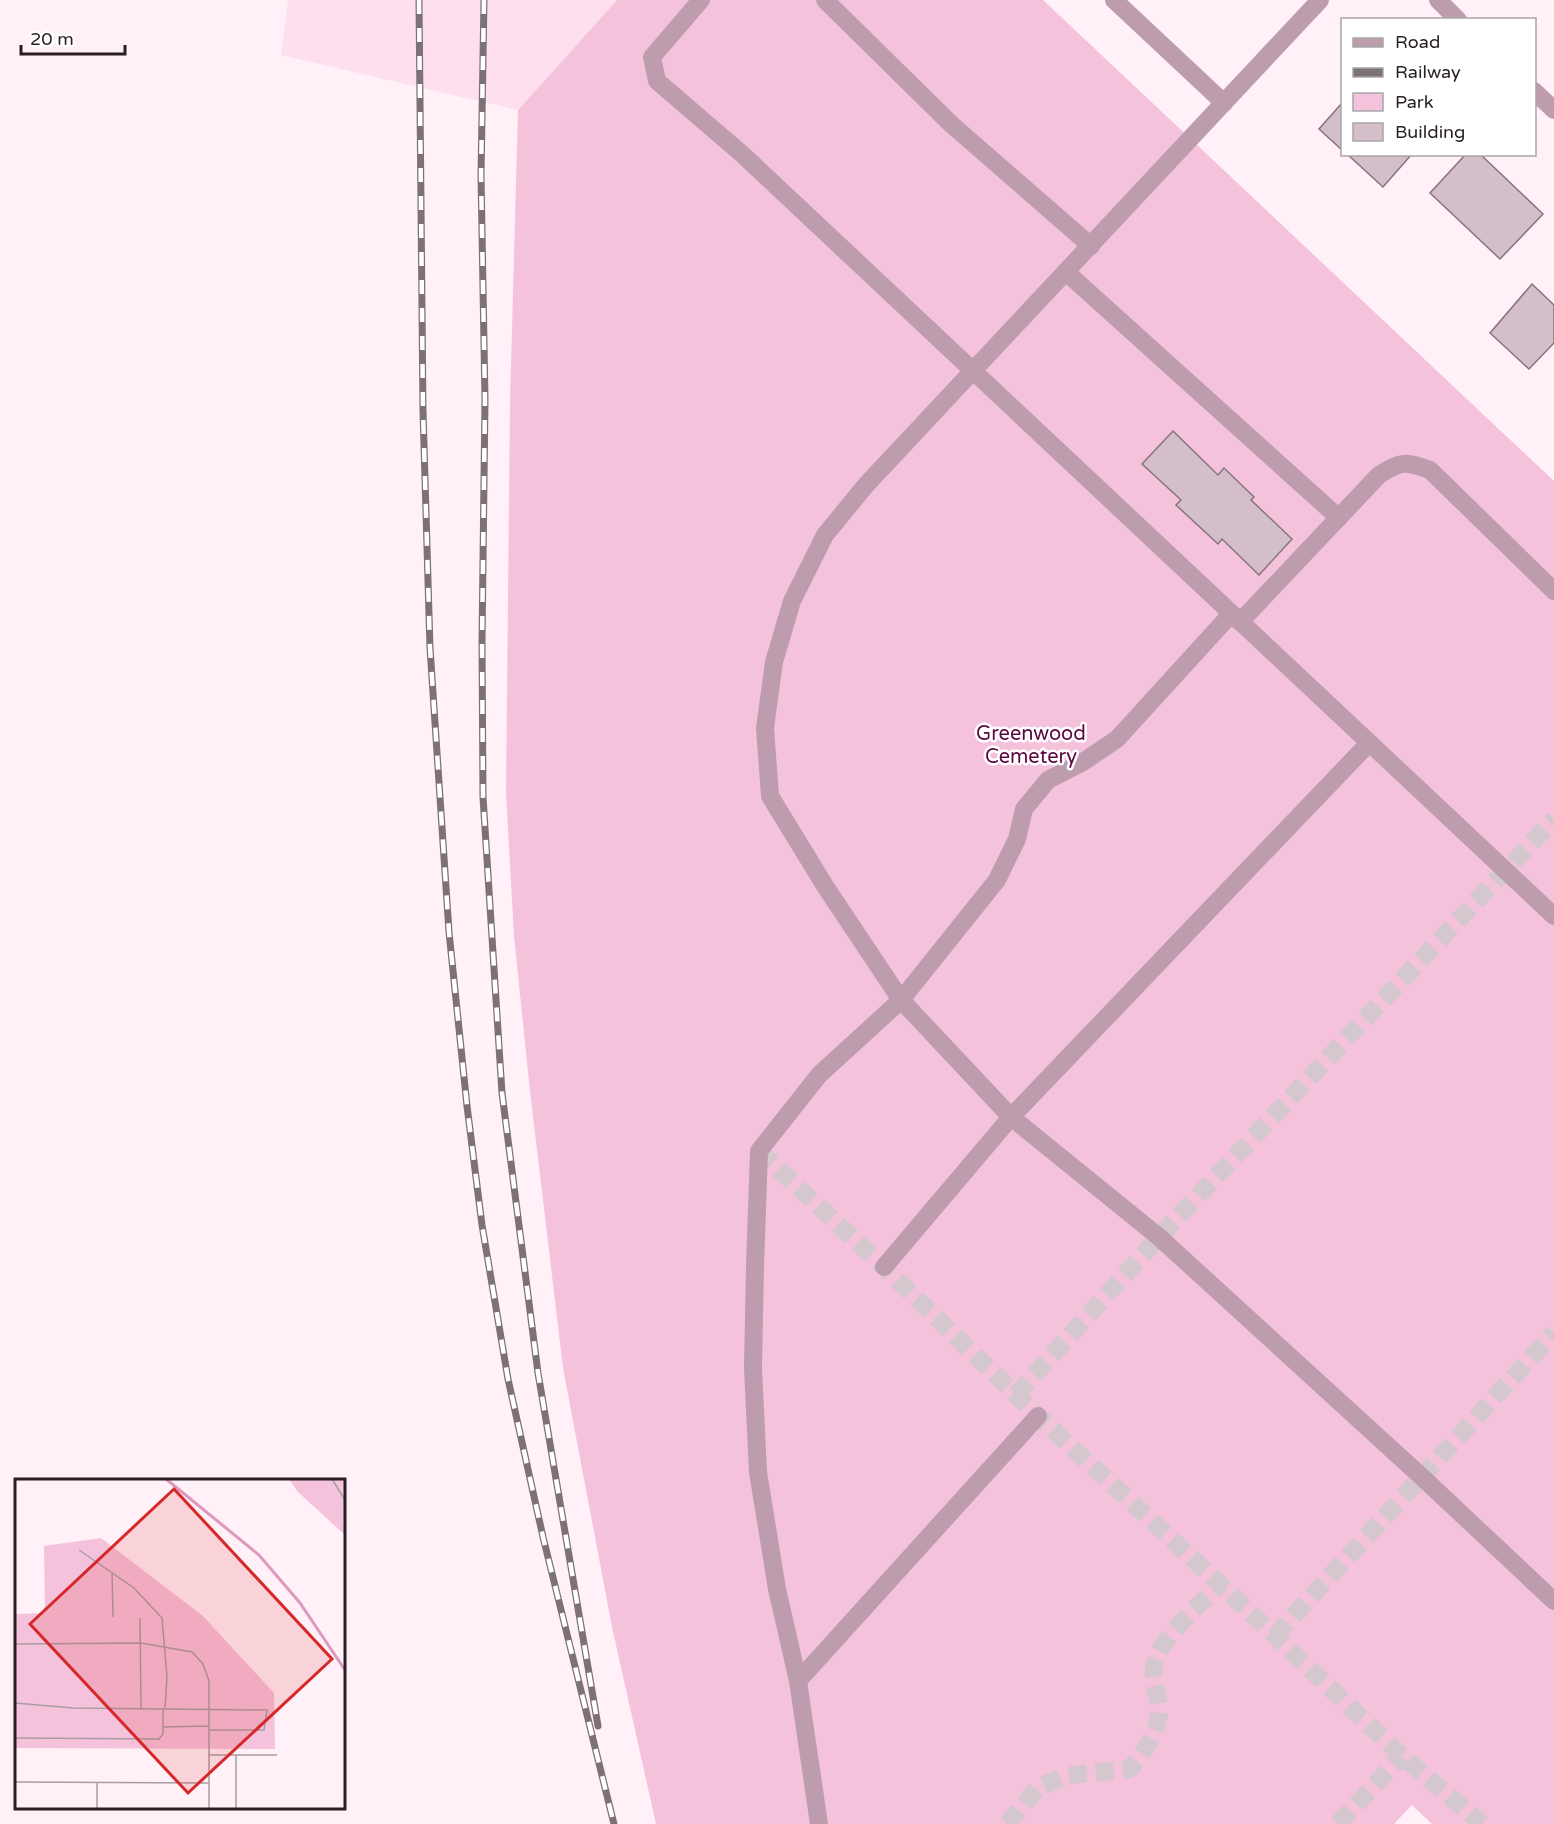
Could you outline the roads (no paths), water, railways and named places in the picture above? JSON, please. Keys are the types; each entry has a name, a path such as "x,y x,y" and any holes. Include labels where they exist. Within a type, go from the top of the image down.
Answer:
{"street":[{"path":"701,0 651,57 657,81 742,154 1554,916"},
{"path":"825,0 951,124 1091,246"},
{"path":"1114,0 1224,103"},
{"path":"1320,0 866,485 825,535 792,601 774,662 765,728 770,796 825,886 901,1000 1011,1117 1160,1237 1554,1601"},
{"path":"1438,0 1456,18"},
{"path":"1536,93 1554,110"},
{"path":"1066,272 1339,518"},
{"path":"819,1824 798,1681 777,1589 759,1472 753,1357 759,1151 819,1075 901,1000 997,880 1017,839 1024,809 1048,780 1083,762 1117,739 1235,618 1339,518 1379,475 1396,464 1412,463 1430,470 1554,591"},
{"path":"884,1267 1011,1117 1369,743"},
{"path":"798,1681 1038,1416"}],"tunnel":[{"path":"1016,1395 1159,1237 1554,819"},
{"path":"759,1151 884,1267 1038,1416 1402,1756 1482,1824"},
{"path":"1275,1636 1554,1333"},
{"path":"1007,1824 1039,1787 1065,1776 1130,1769 1150,1741 1159,1717 1154,1673 1159,1652 1173,1631 1220,1584"},
{"path":"1338,1824 1402,1756"}],"railway":[{"path":"419,0 423,411 430,648 449,932 467,1106 482,1225 508,1379 543,1537 614,1824"},
{"path":"484,0 481,175 485,400 483,797 502,1093 538,1373 598,1726"}],"park label":[{"name":"Greenwood Cemetery","path":"1031,746"}]}
